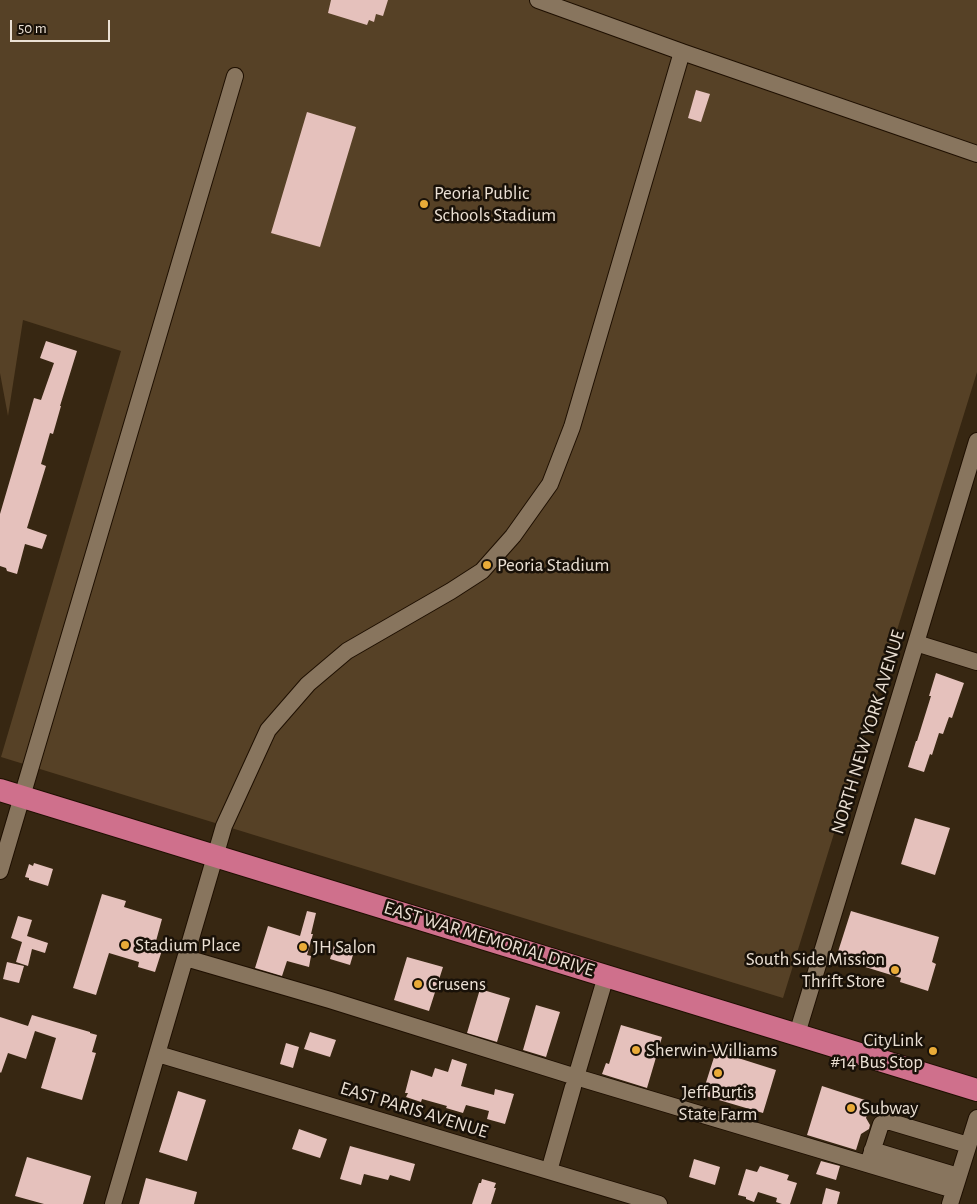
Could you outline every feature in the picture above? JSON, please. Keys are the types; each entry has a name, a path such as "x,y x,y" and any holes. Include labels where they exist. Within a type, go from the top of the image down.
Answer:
{"highway":[{"name":"EAST WAR MEMORIAL DRIVE","path":"0,790 977,1090"}],"street":[{"path":"538,0 977,154"},
{"path":"113,1204 224,826 268,730 308,684 347,651 482,571 513,536 550,484 572,427 682,52"},
{"path":"0,871 235,76"},
{"name":"NORTH NEW YORK AVENUE","path":"797,1034 977,441"},
{"path":"916,643 977,662"},
{"path":"186,958 388,1018 575,1082 870,1157 954,1190 977,1118"},
{"path":"549,1170 606,976"},
{"name":"EAST PARIS AVENUE","path":"158,1054 659,1204"},
{"path":"870,1157 881,1124 885,1122 891,1122 968,1145"}],"shaded area":[{"name":"Peoria Stadium","path":"0,0 977,0 977,372 783,998 1,757 121,351 23,320 8,416 0,373"}],"building":[{"path":"331,0 388,0 383,16 376,14 374,22 369,20 367,25 328,13"},
{"path":"696,90 710,94 701,122 688,118"},
{"path":"307,112 356,127 320,247 271,233"},
{"path":"46,341 77,351 53,434 50,433 41,464 46,466 27,528 47,535 42,549 25,544 17,574 7,571 6,568 0,566 0,514 34,398 41,400 54,363 40,358"},
{"path":"936,673 964,683 952,718 949,717 943,734 939,733 924,772 908,767 931,696 929,696"},
{"path":"915,818 950,828 935,875 901,864"},
{"path":"34,863 53,869 48,886 25,877 29,864 33,866"},
{"name":"Stadium Place","path":"102,894 126,901 124,907 162,919 156,941 164,944 155,972 138,967 139,962 109,953 96,995 73,988"},
{"path":"307,911 316,913 307,955 311,956 309,967 287,961 282,976 255,968 268,926 300,936"},
{"path":"851,911 939,937 932,962 936,964 928,991 900,982 901,978 836,958"},
{"path":"18,916 32,920 27,936 48,943 45,953 32,949 28,966 16,962 22,942 11,938"},
{"path":"335,942 355,948 350,965 330,959"},
{"name":"Crusens","path":"407,957 443,967 429,1011 394,1000"},
{"path":"7,962 24,966 19,983 3,979"},
{"path":"480,989 510,998 497,1042 467,1033"},
{"path":"536,1005 560,1012 546,1057 523,1050"},
{"path":"32,1015 97,1035 92,1052 96,1053 82,1100 41,1088 56,1038 35,1031 26,1059 8,1053 0,1072 0,1017 28,1026"},
{"name":"Sherwin-Williams","path":"621,1025 662,1037 647,1088 602,1074 606,1063 609,1064"},
{"path":"310,1032 336,1040 330,1057 304,1049"},
{"path":"286,1043 299,1047 293,1068 280,1064"},
{"path":"716,1051 776,1070 763,1113 702,1095"},
{"path":"452,1059 467,1064 461,1086 494,1095 495,1089 514,1094 505,1124 487,1119 489,1111 466,1105 463,1113 446,1108 447,1106 422,1099 421,1102 406,1097 408,1093 405,1093 411,1070 432,1077 435,1068 448,1072"},
{"path":"822,1086 871,1102 866,1118 870,1125 869,1129 861,1134 856,1150 807,1135"},
{"path":"178,1091 206,1100 187,1161 159,1152"},
{"path":"299,1129 327,1139 320,1158 292,1149"},
{"path":"350,1146 415,1164 410,1181 390,1175 388,1180 364,1174 361,1185 340,1179"},
{"path":"27,1157 91,1176 83,1204 44,1204 15,1196"},
{"path":"694,1159 720,1167 715,1185 689,1177"},
{"path":"821,1161 840,1166 836,1180 816,1174"},
{"path":"760,1166 789,1175 787,1180 797,1183 790,1204 776,1202 777,1198 758,1192 754,1202 738,1195 746,1169 757,1172"},
{"path":"146,1178 197,1192 194,1204 139,1204"},
{"path":"482,1179 496,1183 491,1204 472,1204 479,1183 481,1183"},
{"path":"826,1188 840,1192 837,1204 822,1204"}],"place":[{"name":"Peoria Public Schools Stadium","path":"424,204"},
{"name":"Peoria Stadium","path":"487,565"},
{"name":"Stadium Place","path":"125,945"},
{"name":"JH Salon","path":"303,947"},
{"name":"South Side Mission Thrift Store","path":"895,970"},
{"name":"Crusens","path":"418,984"},
{"name":"Sherwin-Williams","path":"636,1050"},
{"name":"CityLink #14 Bus Stop","path":"933,1051"},
{"name":"Jeff Burtis State Farm","path":"718,1073"},
{"name":"Subway","path":"851,1108"}]}
